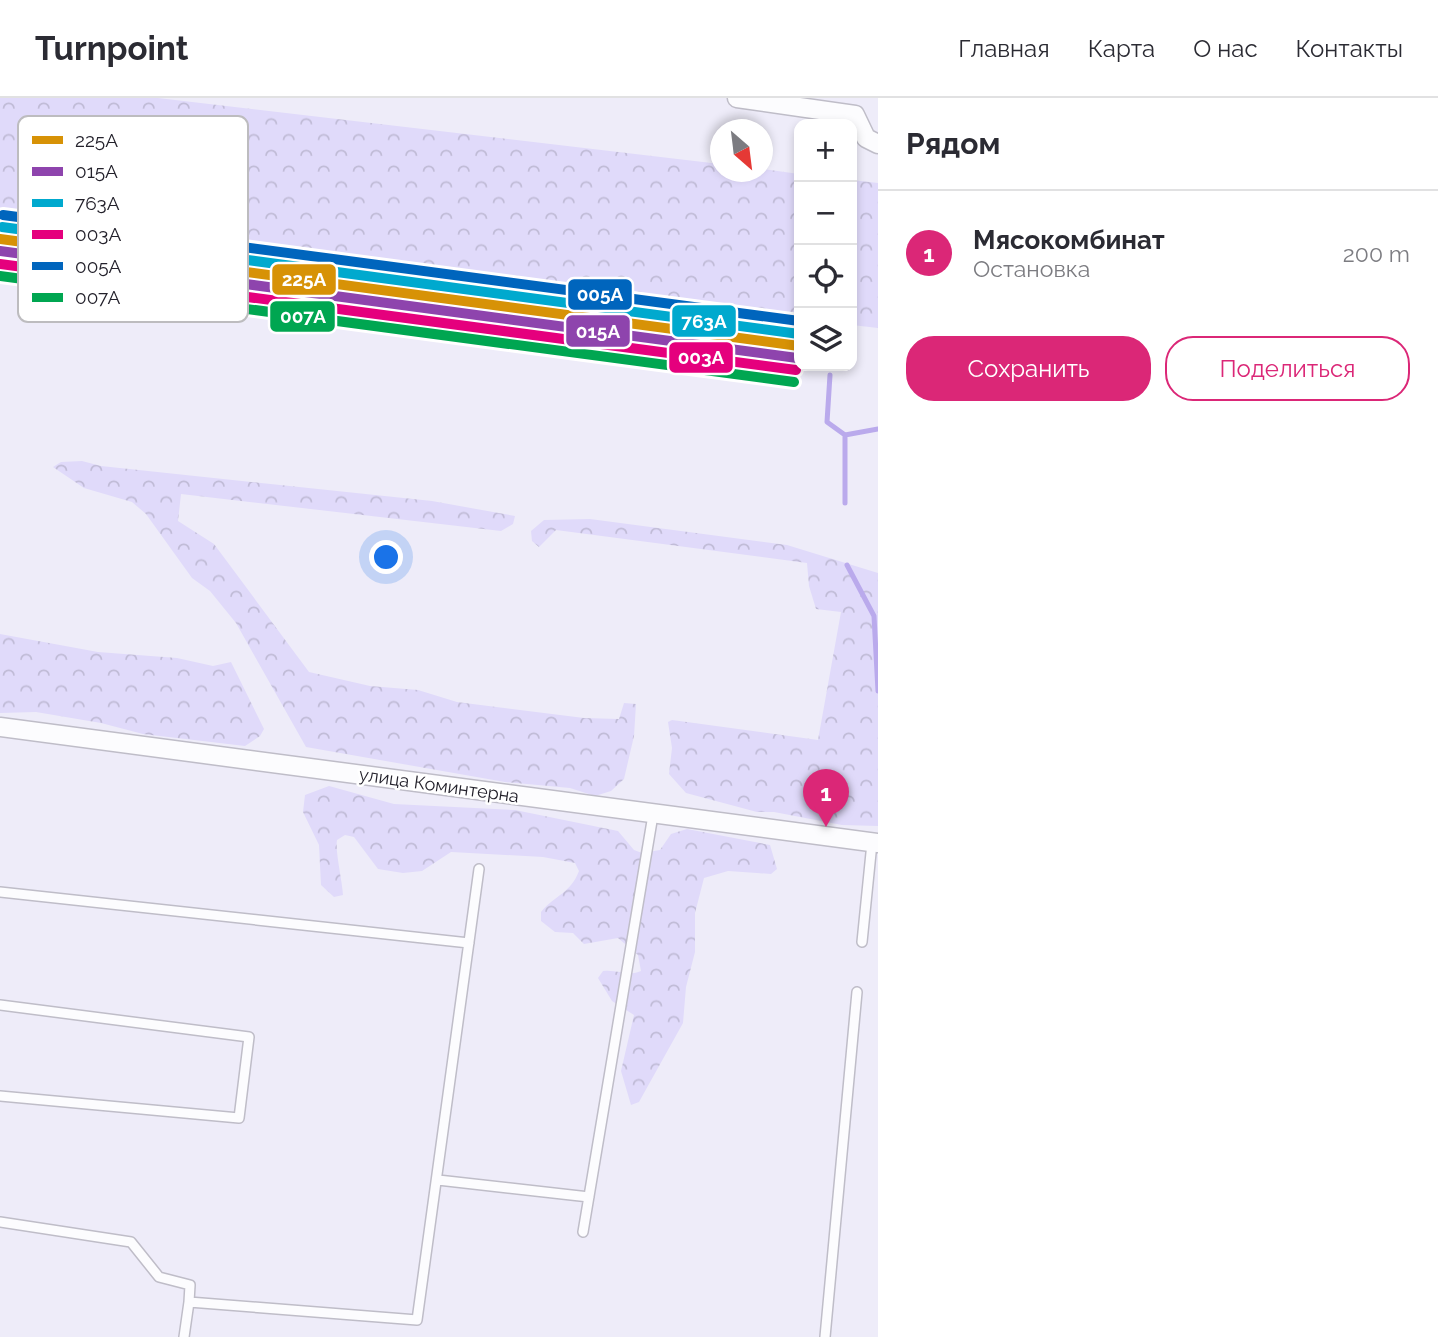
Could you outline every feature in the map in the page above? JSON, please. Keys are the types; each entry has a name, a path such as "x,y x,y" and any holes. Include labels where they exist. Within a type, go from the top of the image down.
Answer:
{"street":[{"path":"737,98 854,107 866,138 878,144"},
{"name":"улица Коминтерна","path":"0,727 875,843"}],"lane":[{"path":"583,1232 653,815"},
{"path":"862,942 875,843"},
{"path":"189,1302 417,1320 479,869"},
{"path":"0,892 469,943"},
{"path":"825,1337 857,992"},
{"path":"0,1005 249,1037 239,1118 0,1096"},
{"path":"438,1180 589,1198"},
{"path":"0,1222 131,1242 159,1277 190,1285 184,1337"}],"green space":[{"path":"0,98 158,98 710,163 710,182 773,182 773,170 794,173 794,317 248,249 248,116 18,116 18,220 0,218"},
{"path":"857,181 878,183 878,328 857,326"},
{"path":"82,461 101,466 432,501 515,516 513,524 501,531 181,494 178,521 214,544 309,672 370,686 418,690 457,702 584,718 619,719 624,703 636,704 634,736 624,779 611,791 595,796 570,788 505,782 306,747 236,623 210,591 192,578 146,514 132,502 84,488 53,467 61,462"},
{"path":"590,519 787,545 878,573 878,826 842,825 774,812 757,812 686,793 669,774 672,748 668,722 672,720 818,740 841,612 816,609 809,586 807,563 556,530 539,547 532,541 531,531 544,520"},
{"path":"0,634 98,652 177,658 213,666 231,662 264,729 260,736 245,746 143,734 101,723 36,712 0,713"},
{"path":"329,786 394,804 515,810 618,831 634,850 642,853 660,850 671,834 687,829 770,845 777,869 771,874 728,871 704,878 695,913 695,952 686,987 683,1023 639,1102 631,1105 621,1071 634,1015 612,1001 598,978 603,971 641,971 638,955 618,938 584,944 573,933 555,932 541,921 541,912 575,879 579,871 575,863 543,857 451,852 422,871 403,873 378,869 354,837 345,835 337,840 343,895 334,897 321,885 319,845 303,812 305,795"}],"waterway":[{"path":"830,375 827,422 845,435 845,503"},
{"path":"845,435 878,429"},
{"path":"847,565 874,616 878,691"}],"transit line":[{"name":"005А","path":"3,215 18,217"},
{"name":"763А","path":"2,227 18,229"},
{"name":"225А","path":"0,239 18,241"},
{"name":"005А","path":"248,248 794,320"},
{"name":"015А","path":"0,251 18,253"},
{"name":"763А","path":"248,260 794,333"},
{"name":"003А","path":"0,264 18,266"},
{"name":"225А","path":"248,272 794,345"},
{"name":"007А","path":"0,276 18,278"},
{"name":"015А","path":"248,284 794,358"},
{"name":"003А","path":"248,297 794,370"},
{"name":"007А","path":"248,309 794,382"}],"place":[{"name":"Мясокомбинат","path":"826,827"}]}
